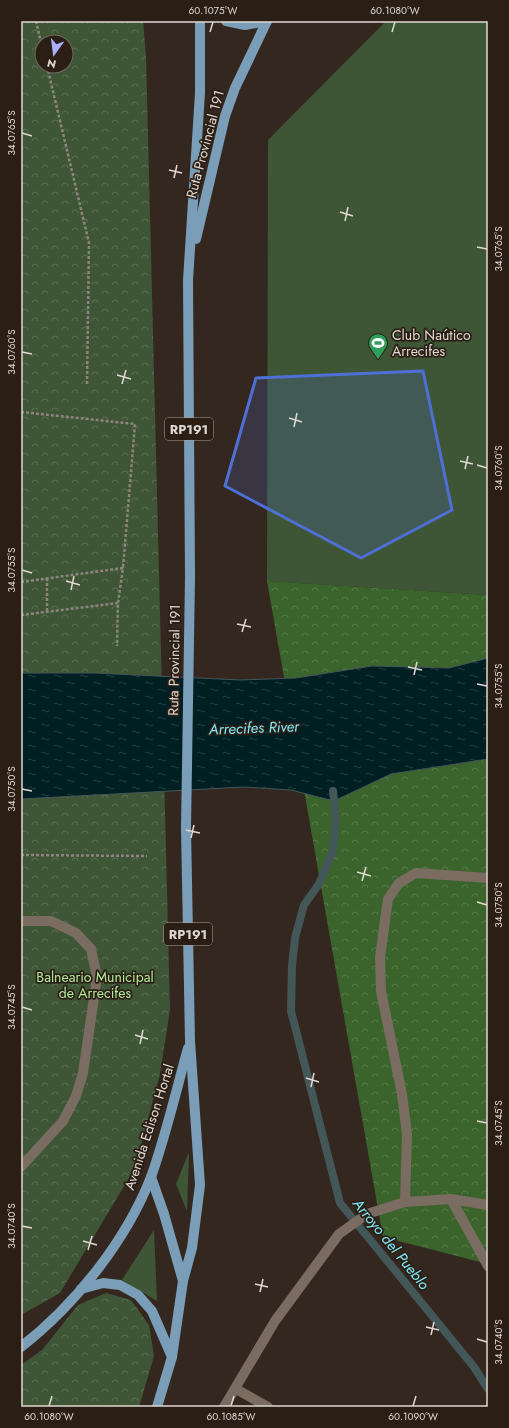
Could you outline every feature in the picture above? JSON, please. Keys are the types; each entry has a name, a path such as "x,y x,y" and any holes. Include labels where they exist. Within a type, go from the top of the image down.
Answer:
{"main road":[{"name":"Ruta Provincial 191","path":"190,1041 186,828 190,578 188,280 200,93 200,21"},
{"name":"RP191","path":"226,21 245,25 267,21"},
{"name":"Ruta Provincial 191","path":"188,280 204,198 225,116 235,88 267,21"},
{"name":"Avenida Edison Hortal","path":"21,1347 47,1327 81,1289 112,1248 133,1216 150,1177 190,1041"},
{"path":"157,1407 172,1357 182,1281 192,1248 200,1185 190,1041"},
{"path":"150,1177 164,1214 182,1281"},
{"path":"81,1289 103,1283 120,1285 138,1295 152,1311 172,1357"}],"street":[{"path":"405,1202 407,1134 402,1094 381,991 380,957 388,899 399,883 416,873 488,878"},
{"path":"21,921 51,921 76,933 91,949 97,977 83,1073 76,1096 63,1121 21,1167"},
{"path":"450,1199 488,1266"},
{"path":"224,1407 275,1321 339,1234 367,1214 405,1202 450,1199 488,1204"},
{"path":"236,1389 268,1407"}],"path":[{"path":"36,21 39,34"},
{"path":"49,74 89,243 87,386"},
{"path":"21,412 135,424 123,568 118,603 117,646"},
{"path":"21,582 123,568"},
{"path":"47,612 48,578"},
{"path":"21,615 118,603"},
{"path":"21,854 147,856"}],"highlighted area":[{"path":"423,371 452,510 361,558 225,486 256,378"}],"green space":[{"name":"Balneario Municipal de Arrecifes","path":"21,21 143,21 146,56 170,1010 160,1074 135,1168 60,1293 21,1315"},
{"name":"Club Naútico Arrecifes","path":"386,21 488,21 488,595 267,581 268,140"},
{"path":"267,581 488,595 488,1264 383,1237"},
{"path":"189,1152 187,1211 176,1184"},
{"path":"154,1230 157,1301 122,1280"},
{"path":"106,1293 131,1300 149,1325 154,1356 139,1407 21,1407 21,1365 42,1350 78,1305"}],"water":[{"name":"Arrecifes River","path":"488,658 488,759 391,774 334,801 291,790 244,787 21,799 21,673 94,673 240,680 296,678 372,666 449,668"}],"waterway":[{"name":"Arroyo del Pueblo","path":"333,791 336,820 333,851 319,884 304,905 295,938 292,966 291,1011 340,1203 474,1367 488,1389"}],"place":[{"name":"Club Naútico Arrecifes","path":"378,360"}]}
